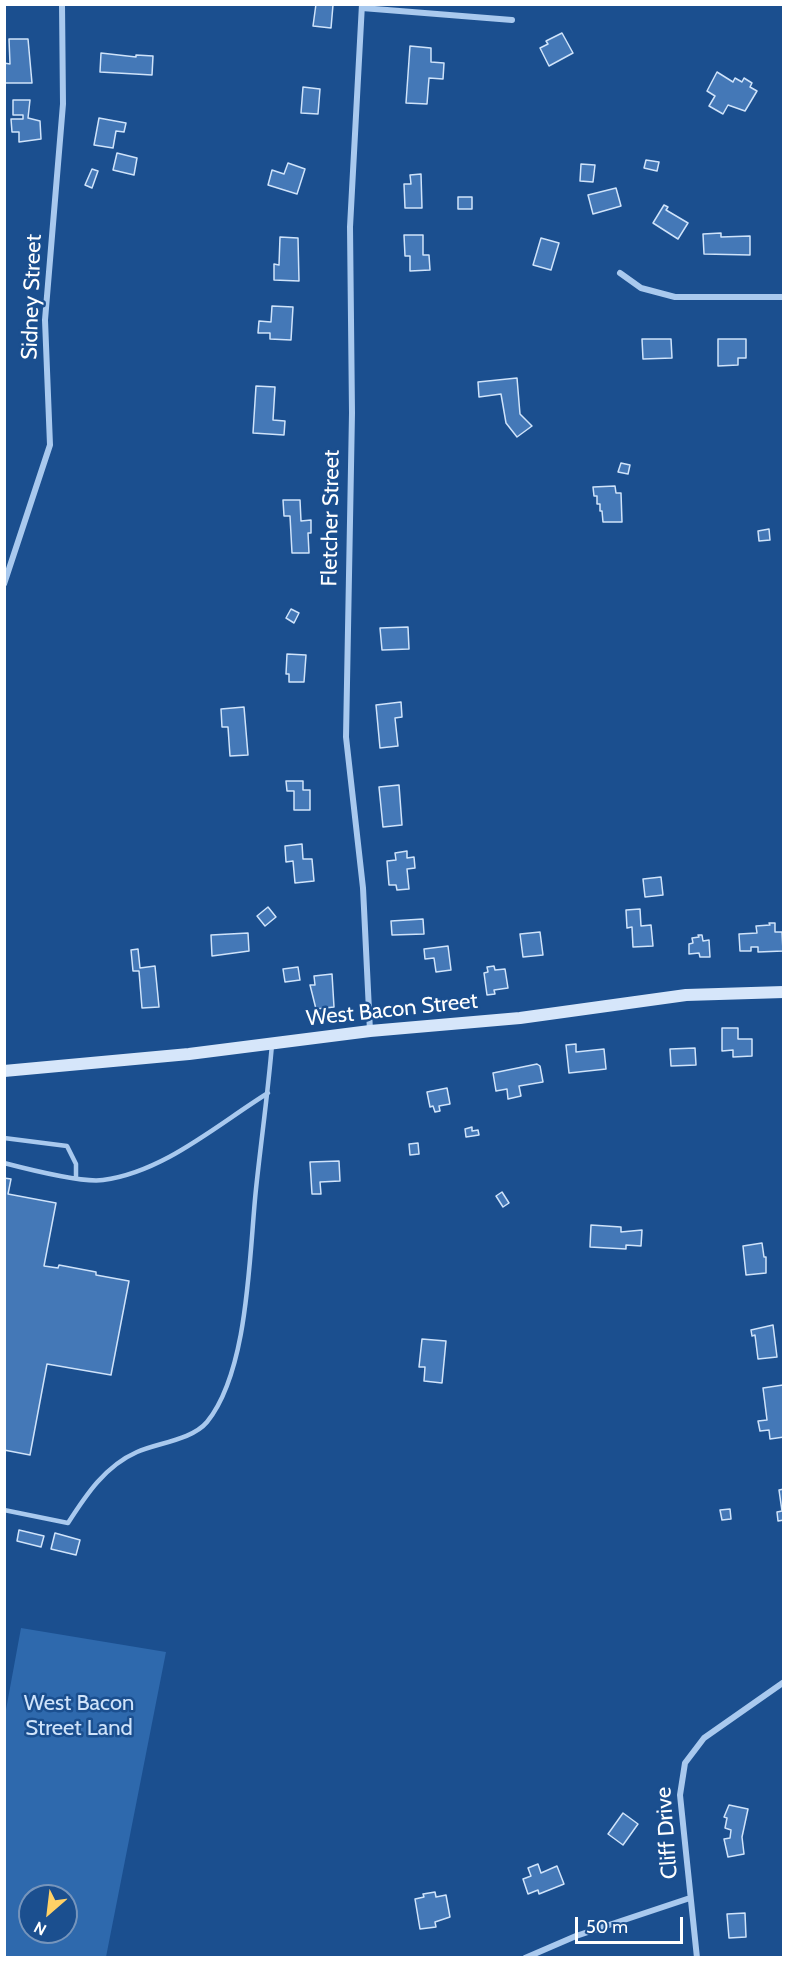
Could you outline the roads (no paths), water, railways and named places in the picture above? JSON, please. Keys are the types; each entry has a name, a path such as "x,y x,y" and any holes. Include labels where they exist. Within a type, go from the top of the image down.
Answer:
{"street":[{"name":"Sidney Street","path":"4,584 50,445 45,320 63,105 62,4"},
{"path":"362,6 512,20"},
{"name":"Fletcher Street","path":"362,6 350,227 352,413 346,737 363,888 369,1031"},
{"path":"620,273 641,288 675,297 783,297"},
{"name":"West Bacon Street","path":"4,1071 272,1044 369,1031 520,1018 686,995 783,992"},
{"name":"Cliff Drive","path":"697,1958 680,1795 685,1763 704,1738 783,1682"},
{"path":"525,1958 576,1936 690,1898"}],"lane":[{"path":"4,1510 68,1523 93,1485 124,1458 172,1442 205,1424 224,1396 238,1339 249,1269 272,1044"},
{"path":"4,1163 44,1173 102,1180 148,1167 268,1093"},
{"path":"4,1138 67,1146 76,1164 76,1177"}],"park label":[{"name":"West Bacon Street Land","path":"79,1716"}]}
